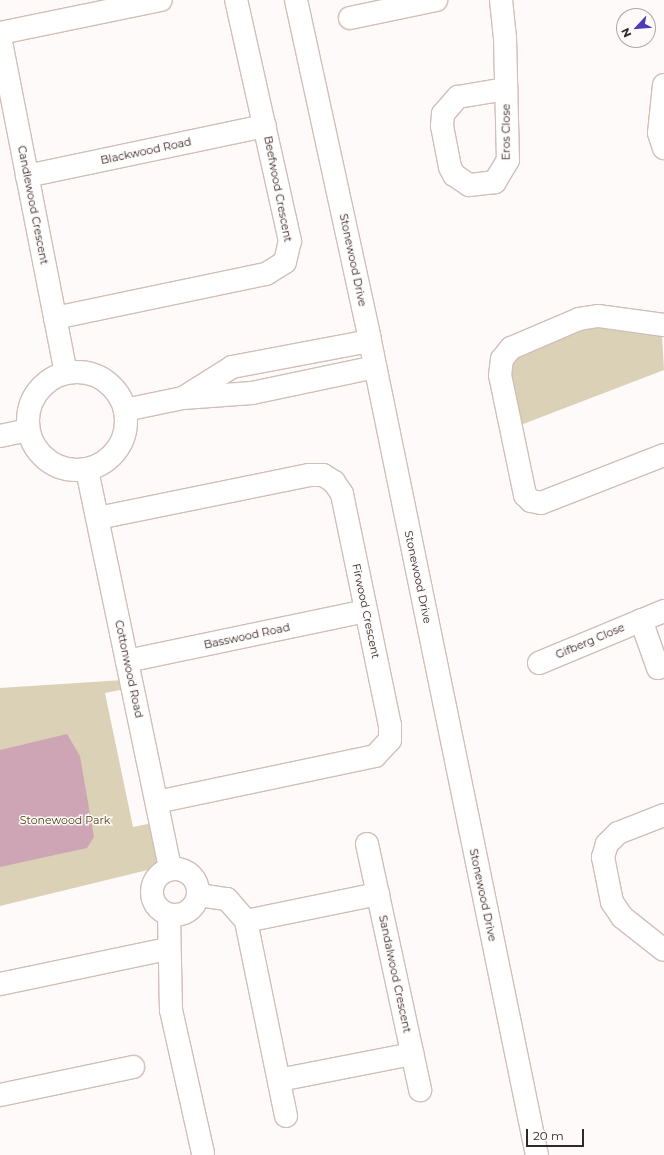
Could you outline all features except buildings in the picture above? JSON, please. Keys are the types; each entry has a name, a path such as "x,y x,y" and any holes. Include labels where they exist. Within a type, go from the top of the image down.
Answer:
{"street":[{"path":"0,33 161,0"},
{"name":"Beefwood Crescent","path":"55,318 266,274 280,268 288,255 290,241 236,0"},
{"name":"Stonewood Drive","path":"296,0 370,341 537,1155"},
{"path":"350,18 436,0"},
{"name":"Eros Close","path":"501,0 506,89 506,169 487,186 470,186 458,178 450,167 442,126 443,114 458,97 506,89"},
{"name":"Candlewood Crescent","path":"0,37 66,373"},
{"path":"664,85 659,132 664,148"},
{"name":"Blackwood Road","path":"27,176 265,126"},
{"path":"664,325 598,316 579,320 511,348 502,359 500,375 524,491 531,501 541,503 664,455"},
{"path":"183,398 232,367 370,341"},
{"path":"125,410 183,398 252,393 375,367"},
{"path":"79,371 103,379 121,398 125,410 126,423 118,448 110,458 87,470 68,470 49,463 39,454 28,430 27,417 35,394 44,384 66,373 79,371"},
{"path":"0,436 28,430"},
{"name":"Cottonwood Road","path":"87,470 170,869"},
{"name":"Firwood Crescent","path":"98,518 323,475 334,482 342,494 391,733 381,752 156,802"},
{"name":"Basswood Road","path":"127,661 366,611"},
{"name":"Gifberg Close","path":"539,662 664,611"},
{"path":"641,620 658,668"},
{"path":"664,815 618,833 607,844 603,857 612,902 622,917 664,950"},
{"name":"Sandalwood Crescent","path":"367,844 420,1090"},
{"path":"170,869 179,869 194,878 198,895 191,909 169,915 156,906 152,891 158,877 170,869"},
{"path":"246,922 378,894"},
{"path":"198,895 227,899 246,922 286,1116"},
{"path":"169,915 168,949 171,1010 203,1154"},
{"path":"0,984 168,949"},
{"path":"278,1080 412,1054"},
{"path":"0,1095 133,1067"}],"green space":[{"path":"598,325 662,335 664,370 518,426 508,376 511,360 568,333"},
{"name":"Stonewood Park","path":"123,680 125,689 105,693 133,827 153,823 159,854 156,863 152,869 0,906 0,688"}],"shaded area":[{"path":"67,734 80,756 94,837 87,848 0,867 0,750"}]}
